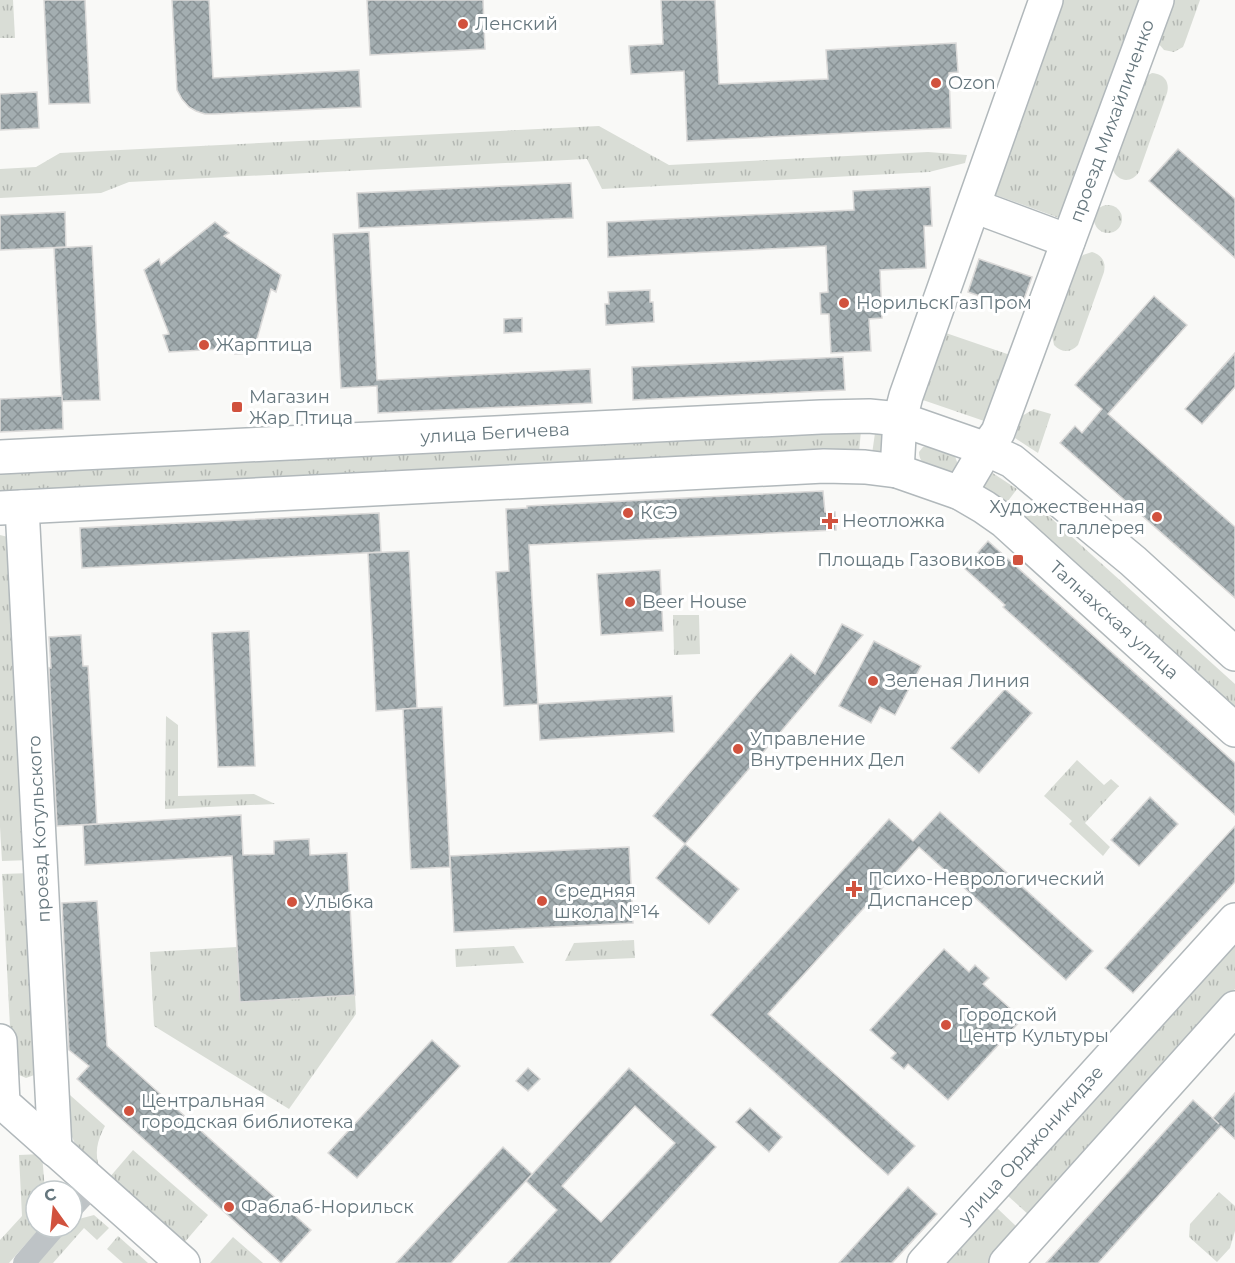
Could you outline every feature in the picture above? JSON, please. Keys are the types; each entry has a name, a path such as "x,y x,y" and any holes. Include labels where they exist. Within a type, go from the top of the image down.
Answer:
{"street":[{"path":"897,471 900,419 906,396 1046,0"},
{"name":"проезд Михайличенко","path":"960,493 998,432 1157,0"},
{"name":"проезд Михайличенко","path":"974,206 1068,241"},
{"name":"улица Бегичева","path":"0,458 869,416 900,419 986,449"},
{"path":"986,449 1012,461 1133,561 1235,654"},
{"path":"11,508 824,466 897,471 960,493"},
{"name":"Талнахская улица","path":"960,493 1004,521 1235,730"},
{"name":"проезд Котульского","path":"11,508 56,1150"},
{"name":"улица Орджоникидзе","path":"924,1263 1235,920"},
{"path":"1006,1263 1235,1008"},
{"path":"0,1041 3,1103 183,1263"},
{"path":"84,1195 94,1184"},
{"path":"24,1263 45,1239"}],"green space":[{"path":"0,0 13,0 15,38 0,38"},
{"path":"1063,0 1142,0 1062,219 993,194"},
{"path":"1170,0 1200,0 1183,47 1174,52 1164,50 1158,43"},
{"path":"1152,73 1165,79 1168,85 1167,93 1139,172 1136,176 1124,180 1114,173 1112,168 1143,78"},
{"path":"599,126 669,165 928,152 967,155 965,163 929,172 602,189 587,159 129,182 101,193 0,198 0,169 36,167 60,153"},
{"path":"1108,205 1118,209 1122,219 1118,229 1108,233 1098,229 1094,219 1098,209"},
{"path":"1092,252 1102,259 1104,272 1078,345 1072,350 1063,351 1054,345 1052,335 1077,263 1083,255"},
{"path":"943,332 1013,356 990,423 920,399"},
{"path":"1034,409 1051,414 1038,453 1015,438 1022,416"},
{"path":"843,430 861,431 859,452 0,495 0,474"},
{"path":"875,433 891,435 889,456 872,454"},
{"path":"929,446 955,456 957,468 947,474 925,464 919,452 923,447"},
{"path":"988,470 1017,489 1005,505 978,488"},
{"path":"1031,500 1235,684 1235,710 1018,514"},
{"path":"0,535 8,537 31,860 2,861"},
{"path":"673,615 699,615 700,654 674,655"},
{"path":"166,716 178,725 178,796 254,794 275,804 165,809"},
{"path":"1077,760 1104,785 1111,779 1119,786 1085,823 1110,847 1103,856 1069,824 1072,821 1044,796"},
{"path":"31,873 37,1074 26,1078 17,1074 12,1065 2,874"},
{"path":"634,940 635,958 565,961 574,943"},
{"path":"1235,945 1235,989 1030,1216 1008,1196"},
{"path":"514,946 524,963 456,967 455,949"},
{"path":"237,947 355,995 356,1014 289,1109 154,1026 150,952"},
{"path":"62,1088 105,1126 97,1147 100,1170 87,1159 74,1142 68,1125"},
{"path":"133,1150 208,1215 184,1243 109,1178"},
{"path":"42,1154 44,1179 24,1179 24,1239 30,1239 9,1263 0,1263 0,1240 22,1216 19,1155"},
{"path":"1219,1192 1235,1206 1235,1231 1230,1248 1217,1262 1189,1237 1190,1224"},
{"path":"997,1208 1019,1229 988,1263 948,1263"},
{"path":"94,1215 109,1228 97,1240 84,1228 84,1218"},
{"path":"118,1236 148,1263 123,1263 107,1249"},
{"path":"233,1237 263,1263 210,1263"},
{"path":"57,1239 74,1239 53,1263 36,1263"}],"building":[{"path":"44,0 85,0 90,103 49,104"},
{"path":"172,0 209,0 213,78 359,70 361,107 215,114 196,111 189,107 177,90"},
{"path":"367,0 483,0 485,49 370,55"},
{"path":"661,0 715,0 719,84 828,79 826,50 956,43 958,72 949,73 951,128 687,141 684,71 631,74 629,46 663,44"},
{"path":"37,92 39,128 0,130 0,94"},
{"path":"1178,149 1235,199 1235,258 1149,181"},
{"path":"571,183 573,218 359,228 357,193"},
{"path":"930,187 932,226 924,226 926,268 880,270 882,318 869,319 871,351 831,353 829,314 821,314 820,293 828,292 826,246 608,257 607,222 854,210 853,191"},
{"path":"65,212 66,247 0,250 0,215"},
{"path":"215,222 229,233 224,236 281,275 276,292 271,289 253,353 235,354 236,348 169,352 163,335 169,334 144,270 159,259 161,265"},
{"path":"369,232 377,380 590,369 592,403 378,413 377,386 341,388 333,234"},
{"path":"92,246 100,400 62,401 54,248"},
{"path":"979,259 1032,277 1020,310 968,292"},
{"path":"650,290 654,322 606,325 605,304 609,304 608,292"},
{"path":"1154,296 1187,325 1108,414 1235,527 1235,598 1060,443 1075,426 1082,433 1102,409 1075,385"},
{"path":"522,318 522,332 504,333 504,319"},
{"path":"1235,353 1235,387 1202,424 1185,409"},
{"path":"843,357 845,390 633,400 632,367"},
{"path":"62,396 63,429 0,432 0,399"},
{"path":"823,491 825,512 835,512 836,530 529,545 538,704 504,706 496,572 509,571 506,509 527,508 527,506"},
{"path":"379,513 381,552 82,568 80,528"},
{"path":"988,541 1235,763 1235,815 1003,607 1005,605 964,568"},
{"path":"409,551 417,708 376,711 368,553"},
{"name":"Beer House","path":"660,570 663,631 601,635 597,574"},
{"name":"Управление Внутренних Дел","path":"842,624 863,635 685,844 653,816 791,654 815,674"},
{"path":"249,631 255,766 218,767 212,633"},
{"path":"81,635 83,666 88,666 97,824 57,826 49,637"},
{"name":"Зеленая Линия","path":"874,641 921,666 895,715 880,707 871,723 839,706"},
{"path":"1005,689 1032,713 979,773 951,748"},
{"path":"672,696 674,732 540,740 538,704"},
{"path":"442,707 450,867 411,869 403,709"},
{"path":"1150,797 1178,824 1139,866 1111,840"},
{"path":"940,812 1093,951 1066,980 919,847 768,1014 915,1146 888,1175 711,1015 889,819 913,841"},
{"name":"Улыбка","path":"241,815 243,855 274,854 274,841 309,839 310,855 347,853 355,995 240,1002 232,856 85,865 83,825"},
{"path":"1235,826 1235,882 1133,993 1105,968"},
{"path":"685,844 739,889 709,924 656,878"},
{"name":"Средняя школа №14","path":"629,847 633,923 454,932 450,856"},
{"path":"97,901 107,1046 311,1230 281,1263 77,1079 89,1066 69,1050 62,903"},
{"name":"Городской Центр Культуры","path":"944,949 969,972 975,965 989,978 983,984 1022,1019 948,1100 908,1064 904,1069 891,1058 896,1053 870,1030"},
{"path":"432,1040 460,1066 357,1178 328,1153"},
{"path":"528,1068 540,1079 528,1091 516,1081"},
{"path":"629,1068 716,1147 610,1263 508,1263 557,1210 526,1181","holes":["635,1106 675,1143 601,1222 562,1186"]},
{"path":"1235,1093 1235,1139 1221,1126 1098,1263 1046,1263 1193,1100 1219,1124 1213,1118"},
{"path":"750,1108 782,1137 769,1152 736,1122"},
{"path":"503,1147 532,1174 451,1263 396,1263"},
{"path":"908,1187 937,1214 892,1263 839,1263"}],"place":[{"name":"Ленский","path":"463,24"},
{"name":"Ozon","path":"936,83"},
{"name":"НорильскГазПром","path":"844,303"},
{"name":"Жарптица","path":"204,345"},
{"name":"Магазин Жар Птица","path":"237,407"},
{"name":"КСЭ","path":"628,513"},
{"name":"Художественная галлерея","path":"1157,517"},
{"name":"Неотложка","path":"830,521"},
{"name":"Площадь Газовиков","path":"1018,560"},
{"name":"Beer House","path":"630,602"},
{"name":"Зеленая Линия","path":"873,681"},
{"name":"Управление Внутренних Дел","path":"738,749"},
{"name":"Психо-Неврологический Диспансер","path":"854,889"},
{"name":"Средняя школа №14","path":"542,901"},
{"name":"Улыбка","path":"292,902"},
{"name":"Городской Центр Культуры","path":"946,1025"},
{"name":"Центральная городская библиотека","path":"129,1111"},
{"name":"Фаблаб-Норильск","path":"229,1207"}]}
